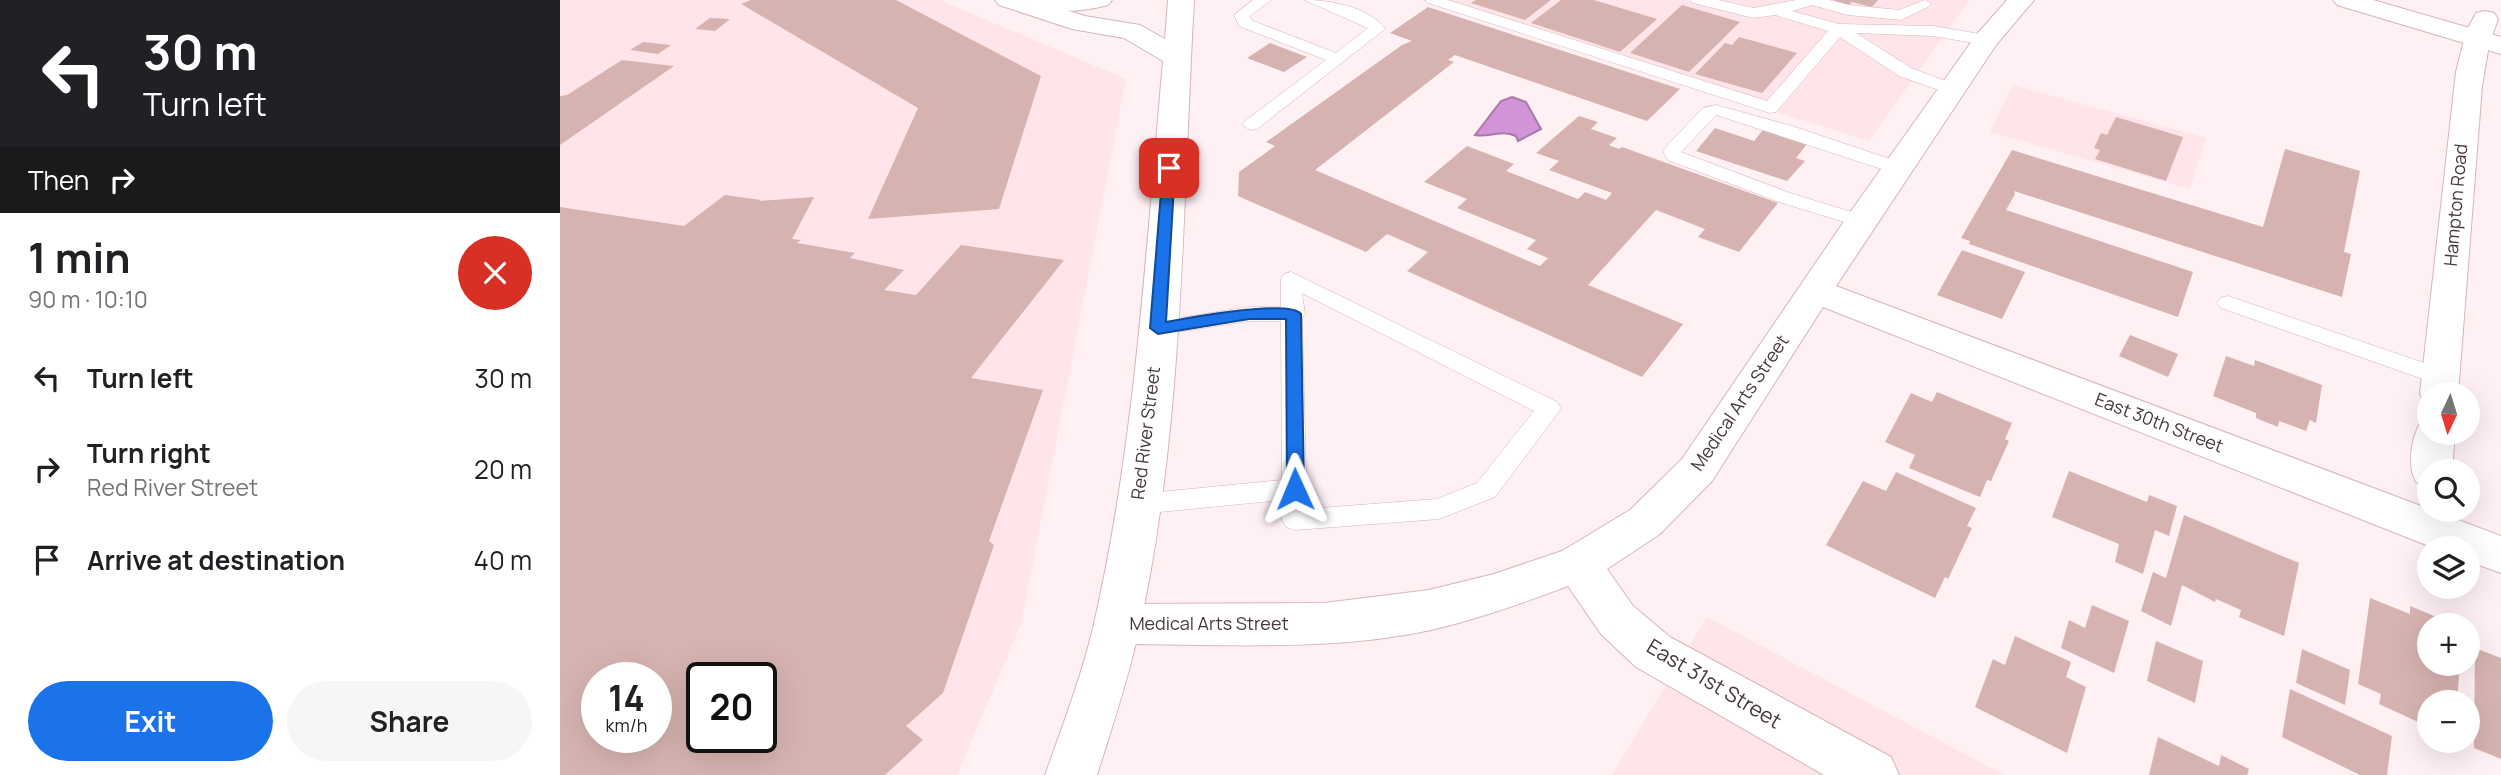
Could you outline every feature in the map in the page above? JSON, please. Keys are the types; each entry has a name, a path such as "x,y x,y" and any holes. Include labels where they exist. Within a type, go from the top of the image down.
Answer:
{"street":[{"path":"1008,0 1081,23 1131,31 1176,57"},
{"path":"1024,0 1099,0"},
{"name":"Red River Street","path":"1071,775 1117,624 1139,504 1153,403 1181,0"},
{"name":"Medical Arts Street","path":"1117,624 1324,622 1429,610 1494,594 1578,564 1645,522 1697,470 1861,221 1986,40 2021,0"},
{"path":"2346,0 2491,32"},
{"path":"2421,0 2491,32"},
{"name":"Hampton Road","path":"2440,382 2460,161 2491,32"},
{"name":"East 30th Street","path":"1816,291 2417,505"},
{"name":"East 30th Street","path":"2448,522 2501,555"},
{"name":"East 31st Street","path":"1578,564 1617,620 1653,652 1873,775"}],"lane":[{"path":"1263,0 1242,15 1244,23 1337,60"},
{"path":"1251,125 1377,29 1372,22 1312,0"},
{"path":"1433,0 1770,108 1838,29 1933,31 1986,40"},
{"path":"1698,0 1754,13 1775,4 1812,0 1848,10 1900,16 1923,5"},
{"path":"1775,4 1838,29 1905,72 1953,90"},
{"path":"1861,221 1705,169 1674,156 1672,151 1709,112 1716,110 1786,130 1898,168"},
{"path":"1291,279 1549,408 1486,490 1439,509 1295,520 1295,489 1294,314 1291,279"},
{"path":"2228,303 2432,382"},
{"path":"1158,328 1249,314 1294,314"},
{"path":"1139,504 1295,489"}],"shaded area":[{"path":"560,0 940,0 1126,79 1021,624 957,775 560,775"},
{"path":"1420,0 1969,0 1869,141"},
{"path":"2013,85 2206,138 2190,189 1990,132"},
{"path":"1512,97 1526,102 1541,129 1518,141 1516,136 1505,133 1475,135 1501,101"},
{"path":"1707,617 2004,775 1612,775"}],"building":[{"path":"751,0 896,0 1041,76 999,209 868,219 918,108 741,4"},
{"path":"1476,0 1551,0 1525,20 1471,3"},
{"path":"1561,0 1594,0 1657,19 1620,52 1531,23"},
{"path":"1833,0 1878,0 1872,7"},
{"path":"1682,5 1740,22 1689,72 1630,53"},
{"path":"1428,7 1680,89 1647,121 1455,55 1448,60 1454,62 1315,170 1540,266 1548,258 1527,249 1536,240 1457,208 1467,199 1424,182 1467,146 1514,164 1506,171 1578,199 1585,192 1606,200 1612,193 1549,170 1559,161 1536,153 1579,116 1598,122 1591,129 1617,138 1609,145 1619,149 1622,147 1778,203 1739,252 1698,237 1705,229 1656,210 1588,285 1683,324 1642,377 1407,271 1428,252 1387,234 1366,252 1238,196 1239,172 1275,146 1266,142 1402,45 1412,41 1390,33"},
{"path":"710,18 730,19 715,31 695,29"},
{"path":"1739,37 1797,53 1762,93 1695,74 1725,43 1732,45"},
{"path":"643,42 671,45 658,54 630,50"},
{"path":"1270,43 1307,57 1284,72 1247,58"},
{"path":"622,60 674,66 560,145 560,96 567,95"},
{"path":"2116,117 2183,137 2166,181 2095,159 2100,150 2094,148 2101,133 2107,135"},
{"path":"1766,126 1810,140 1796,158 1805,161 1787,181 1696,151 1715,128 1754,141"},
{"path":"2285,149 2360,171 2344,252 2351,254 2342,297 2014,191 2006,210 2193,272 2178,317 1969,244 1970,241 1961,238 2012,150 2263,227"},
{"path":"725,195 761,200 759,201 814,197 792,239 801,240 797,243 855,253 850,258 904,270 884,290 916,295 961,245 1064,260 971,378 1043,390 989,541 994,545 943,693 906,726 923,740 885,775 560,775 560,207 684,226"},
{"path":"1962,250 2025,272 2002,319 1937,295"},
{"path":"2130,335 2178,354 2168,377 2119,356"},
{"path":"2226,356 2254,366 2255,360 2322,385 2316,423 2310,420 2306,431 2279,421 2278,427 2256,418 2256,413 2213,396"},
{"path":"1937,392 2012,423 2005,439 2009,441 1991,481 1987,480 1980,497 1909,468 1915,455 1885,442 1911,393 1932,402"},
{"path":"2069,471 2147,502 2149,495 2177,506 2169,536 2155,530 2143,574 2115,562 2119,544 2052,517"},
{"path":"1896,472 1976,508 1967,526 1972,528 1948,579 1945,577 1935,598 1826,545 1863,481 1886,491"},
{"path":"2184,515 2299,563 2284,636 2239,617 2241,610 2216,599 2215,602 2182,585 2171,626 2141,611 2153,572 2166,578"},
{"path":"2370,598 2410,614 2410,606 2427,613 2417,613 2417,676 2459,676 2458,690 2417,690 2417,721 2379,704 2381,694 2358,684"},
{"path":"2092,605 2129,621 2114,673 2061,648 2069,620 2085,628"},
{"path":"2015,636 2071,662 2066,677 2086,687 2067,753 1975,707 1993,659 2005,665"},
{"path":"2156,641 2203,661 2195,703 2147,681"},
{"path":"2302,649 2350,670 2345,705 2296,683"},
{"path":"2480,650 2501,658 2501,759 2480,750 2480,690 2475,690 2475,676 2480,676"},
{"path":"2290,689 2392,736 2387,775 2360,775 2282,737"},
{"path":"2158,737 2219,766 2221,755 2249,769 2247,775 2149,775"}],"route":[{"path":"1169,168 1158,328 1249,314 1294,314 1295,489"}]}
